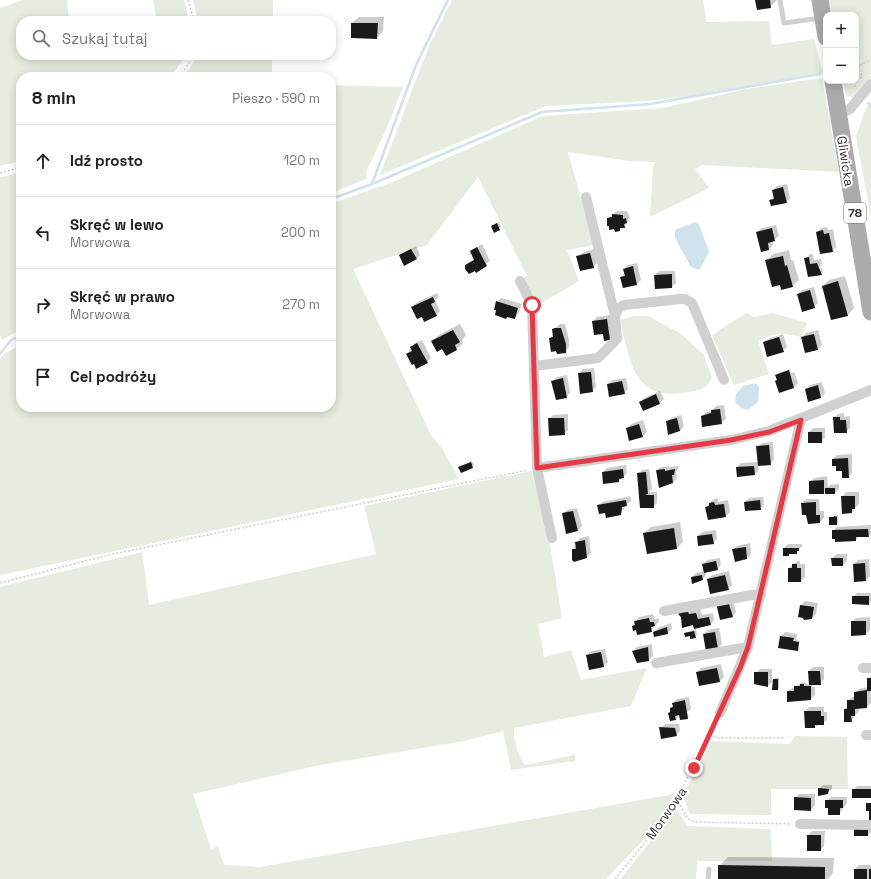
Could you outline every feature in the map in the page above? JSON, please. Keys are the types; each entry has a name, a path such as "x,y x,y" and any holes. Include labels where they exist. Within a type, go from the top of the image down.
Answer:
{"main road":[{"path":"820,0 823,18"},
{"name":"Gliwicka","path":"834,84 871,312"}],"street":[{"path":"839,115 850,109 871,84"},
{"path":"534,366 598,358 617,339 615,316 586,197"},
{"path":"520,281 532,305 537,468 552,538"},
{"path":"615,316 618,309 624,305 680,299 685,299 692,303 724,380"},
{"path":"537,468 731,440 769,432 871,390"},
{"path":"720,713 748,647 801,420"},
{"path":"664,611 752,594 761,595"},
{"path":"656,664 748,647"},
{"path":"797,824 871,825"}],"lane":[{"path":"780,0 784,23 823,18"},
{"path":"708,879 709,869"}],"path":[{"path":"188,0 193,16"},
{"path":"183,72 191,60"},
{"path":"859,78 862,77 859,66 871,60"},
{"path":"854,90 855,84"},
{"path":"0,173 16,168"},
{"path":"0,583 108,555 537,468"},
{"name":"Morwowa","path":"615,879 661,823 677,798 720,713"},
{"path":"710,735 719,738 786,738"},
{"path":"677,798 687,818 694,822 797,824"}],"shaded area":[{"path":"23,0 67,0 69,16 16,16 16,60 183,60 174,72 16,72 16,162 0,166 0,8"},
{"path":"153,0 184,0 188,16 156,16"},
{"path":"193,0 273,0 273,16 197,16"},
{"path":"452,0 703,0 706,22 769,21 772,45 814,39 823,73 691,96 647,101 546,106 380,175 429,46"},
{"path":"828,0 871,0 871,77 861,91 852,99 851,96 847,97 843,84 859,84 859,12 830,12"},
{"path":"195,60 272,60 272,72 187,72"},
{"path":"822,78 839,172 702,165 695,169 709,188 650,217 653,167 656,162 630,161 568,152 594,245 567,250 579,281 535,307 523,278 527,276 478,177 427,245 353,269 431,435 443,450 459,479 0,575 0,359 4,354 16,348 16,412 336,412 336,202 390,183 543,116 663,108 746,89"},
{"path":"336,85 403,87 385,132 367,170 366,179 336,191"},
{"path":"871,102 871,218 856,136 865,111"},
{"path":"16,174 16,332 2,340 0,335 0,177"},
{"path":"746,313 754,317 773,313 807,323 801,337 789,334 775,334 758,341 769,374 734,385 712,335"},
{"path":"633,316 648,316 681,334 704,355 712,377 708,384 703,388 696,390 670,394 656,391 645,385 637,375 631,363 620,320"},
{"path":"532,471 550,544 562,618 538,624 544,657 571,650 581,680 647,668 631,706 514,728 516,748 525,765 575,755 575,761 511,770 503,731 464,741 320,765 193,794 211,849 218,846 224,865 260,867 675,794 650,833 606,879 0,879 0,587 142,552 149,605 376,554 364,506"},
{"path":"795,736 847,737 848,789 771,789 771,815 690,814 684,799 686,790 711,741 790,744"},
{"path":"676,808 687,826 771,829 772,861 697,861 696,879 621,879"}],"water":[{"path":"695,222 699,224 709,252 699,270 691,267 675,238 675,230"},
{"path":"756,383 759,386 758,402 748,410 741,408 735,402 736,394 743,386"}],"building":[{"path":"755,0 770,0 771,8 757,10"},
{"path":"351,23 378,23 377,39 351,38"},
{"path":"783,187 787,203 771,206 769,200 774,199 772,190"},
{"path":"612,214 623,215 623,219 626,218 627,223 624,224 625,228 620,228 620,231 615,232 614,229 609,230 609,226 607,226 607,218 612,217"},
{"path":"497,223 500,230 494,233 491,226"},
{"path":"772,228 775,241 768,243 769,250 761,252 756,232"},
{"path":"823,230 824,234 829,233 833,252 820,254 816,232"},
{"path":"477,247 487,266 476,273 475,271 469,274 465,269 465,265 474,260 470,251"},
{"path":"411,249 417,259 404,266 399,255"},
{"path":"590,253 594,268 580,271 576,256"},
{"path":"783,256 793,287 781,290 780,285 772,287 765,260"},
{"path":"809,257 810,264 817,263 822,275 808,277 804,258"},
{"path":"633,266 637,285 623,288 620,277 625,276 623,269"},
{"path":"672,274 672,288 655,289 654,275"},
{"path":"838,281 848,316 831,320 822,286"},
{"path":"810,290 815,308 802,312 797,294"},
{"path":"433,297 435,302 431,304 437,316 424,322 422,317 417,319 411,307"},
{"path":"496,301 518,308 515,319 507,317 506,319 495,315 496,310 494,310"},
{"path":"607,319 610,340 604,341 603,334 594,335 592,321"},
{"path":"561,328 566,344 566,353 557,354 556,351 551,352 549,338 553,337 552,329"},
{"path":"453,330 460,342 455,345 457,350 446,356 442,349 437,352 431,341"},
{"path":"814,334 818,350 805,353 801,337"},
{"path":"779,337 784,352 767,357 763,342"},
{"path":"417,343 428,363 416,369 406,354 412,351 410,347"},
{"path":"789,370 794,388 779,393 775,381 777,380 775,375"},
{"path":"591,372 593,392 580,394 578,373"},
{"path":"563,378 567,398 556,400 551,381"},
{"path":"622,381 625,394 609,397 607,384"},
{"path":"818,385 821,398 808,402 805,389"},
{"path":"656,394 660,404 643,411 639,402"},
{"path":"720,409 722,424 702,427 701,416 711,413 711,410"},
{"path":"833,417 840,417 840,420 846,420 847,433 834,433"},
{"path":"548,418 564,418 565,435 549,436"},
{"path":"677,418 680,431 668,435 666,421"},
{"path":"639,424 643,437 629,441 626,428"},
{"path":"808,432 822,432 822,443 808,443"},
{"path":"769,445 771,465 758,466 756,446"},
{"path":"848,458 849,478 842,478 842,471 836,471 836,466 832,466 832,459"},
{"path":"471,462 473,468 461,473 458,467"},
{"path":"754,466 755,475 737,477 736,467"},
{"path":"623,469 624,478 619,479 619,482 603,484 602,472"},
{"path":"665,469 665,471 675,469 674,475 672,475 673,483 659,488 656,470"},
{"path":"646,472 648,494 645,495 654,495 654,508 640,508 637,473"},
{"path":"824,480 824,494 809,494 809,481"},
{"path":"825,488 835,488 835,494 825,494"},
{"path":"841,496 855,496 855,509 852,509 852,513 842,514"},
{"path":"626,500 627,506 622,507 621,515 606,518 605,513 599,514 597,505"},
{"path":"760,500 761,510 745,511 744,502"},
{"path":"714,502 715,505 724,504 726,517 708,520 705,507 709,506 709,503"},
{"path":"816,502 816,515 820,515 820,523 808,524 806,515 802,515 801,503"},
{"path":"573,511 578,531 566,534 562,513"},
{"path":"829,517 837,517 837,525 829,525"},
{"path":"674,528 677,549 647,554 643,533"},
{"path":"868,529 869,537 856,537 856,541 835,542 835,539 832,539 832,530"},
{"path":"712,534 714,544 698,546 697,536"},
{"path":"585,540 587,558 574,562 572,560 572,549 576,549 575,542"},
{"path":"746,547 747,559 735,562 732,549"},
{"path":"783,548 799,548 799,551 797,551 797,554 783,556"},
{"path":"831,558 843,558 843,566 832,566"},
{"path":"716,561 718,570 704,573 702,564"},
{"path":"865,563 866,581 854,582 853,564"},
{"path":"792,564 797,564 797,568 801,568 801,582 788,582 788,568 792,568"},
{"path":"702,575 703,580 692,584 691,577"},
{"path":"725,575 729,590 710,594 707,579"},
{"path":"852,596 869,596 869,605 852,604"},
{"path":"728,601 733,617 720,620 716,603"},
{"path":"800,605 814,607 812,619 804,620 803,618 798,617"},
{"path":"680,612 688,612 689,614 696,613 698,619 709,617 711,625 694,629 693,625 682,628 681,617 678,614"},
{"path":"649,618 650,622 654,622 655,626 651,627 652,632 637,635 636,630 633,631 632,626 635,625 634,621"},
{"path":"851,621 866,621 866,635 851,636"},
{"path":"667,627 668,634 654,637 653,632"},
{"path":"694,631 696,638 690,639 690,636 685,637 684,633"},
{"path":"715,632 718,649 706,652 703,634"},
{"path":"780,636 794,638 793,641 799,642 798,651 778,648"},
{"path":"648,647 649,661 637,663 632,651"},
{"path":"601,652 604,667 589,670 586,655"},
{"path":"717,668 720,682 699,686 696,672"},
{"path":"808,671 820,671 821,685 809,685"},
{"path":"754,672 768,672 768,687 754,684"},
{"path":"867,678 871,678 871,691 867,691"},
{"path":"773,679 778,679 778,690 772,690"},
{"path":"800,684 804,684 804,686 811,686 811,700 787,702 787,691 794,691 794,686 800,686"},
{"path":"867,690 867,708 855,709 855,716 851,716 852,722 844,722 844,709 847,709 847,700 854,700 854,692"},
{"path":"685,700 688,719 680,720 679,715 675,716 676,720 670,721 668,713 670,712 670,708 673,707 672,703"},
{"path":"804,711 821,711 821,716 824,716 824,725 815,725 815,728 805,728"},
{"path":"659,727 675,728 677,736 661,739"},
{"path":"818,788 829,789 828,794 818,796"},
{"path":"852,789 871,789 871,798 852,798"},
{"path":"794,797 811,798 811,811 794,810"},
{"path":"825,800 843,800 843,808 840,808 840,815 828,815 828,808 825,808"},
{"path":"866,803 871,803 871,820 869,820 869,811 866,811"},
{"path":"854,827 868,827 868,836 854,836"},
{"path":"807,835 821,835 821,851 807,851"},
{"path":"718,865 825,867 825,879 718,879"},
{"path":"854,869 867,869 867,879 854,879"},
{"path":"869,869 871,869 871,879 869,879"}],"waterway":[{"path":"372,184 416,65 448,0"},
{"path":"336,197 372,184 542,112 650,104 820,74"},
{"path":"868,103 871,107"},
{"path":"0,354 10,341 16,338"}],"route":[{"path":"532,305 537,468 731,440 769,432 801,420 748,647 720,713 694,768"}]}
